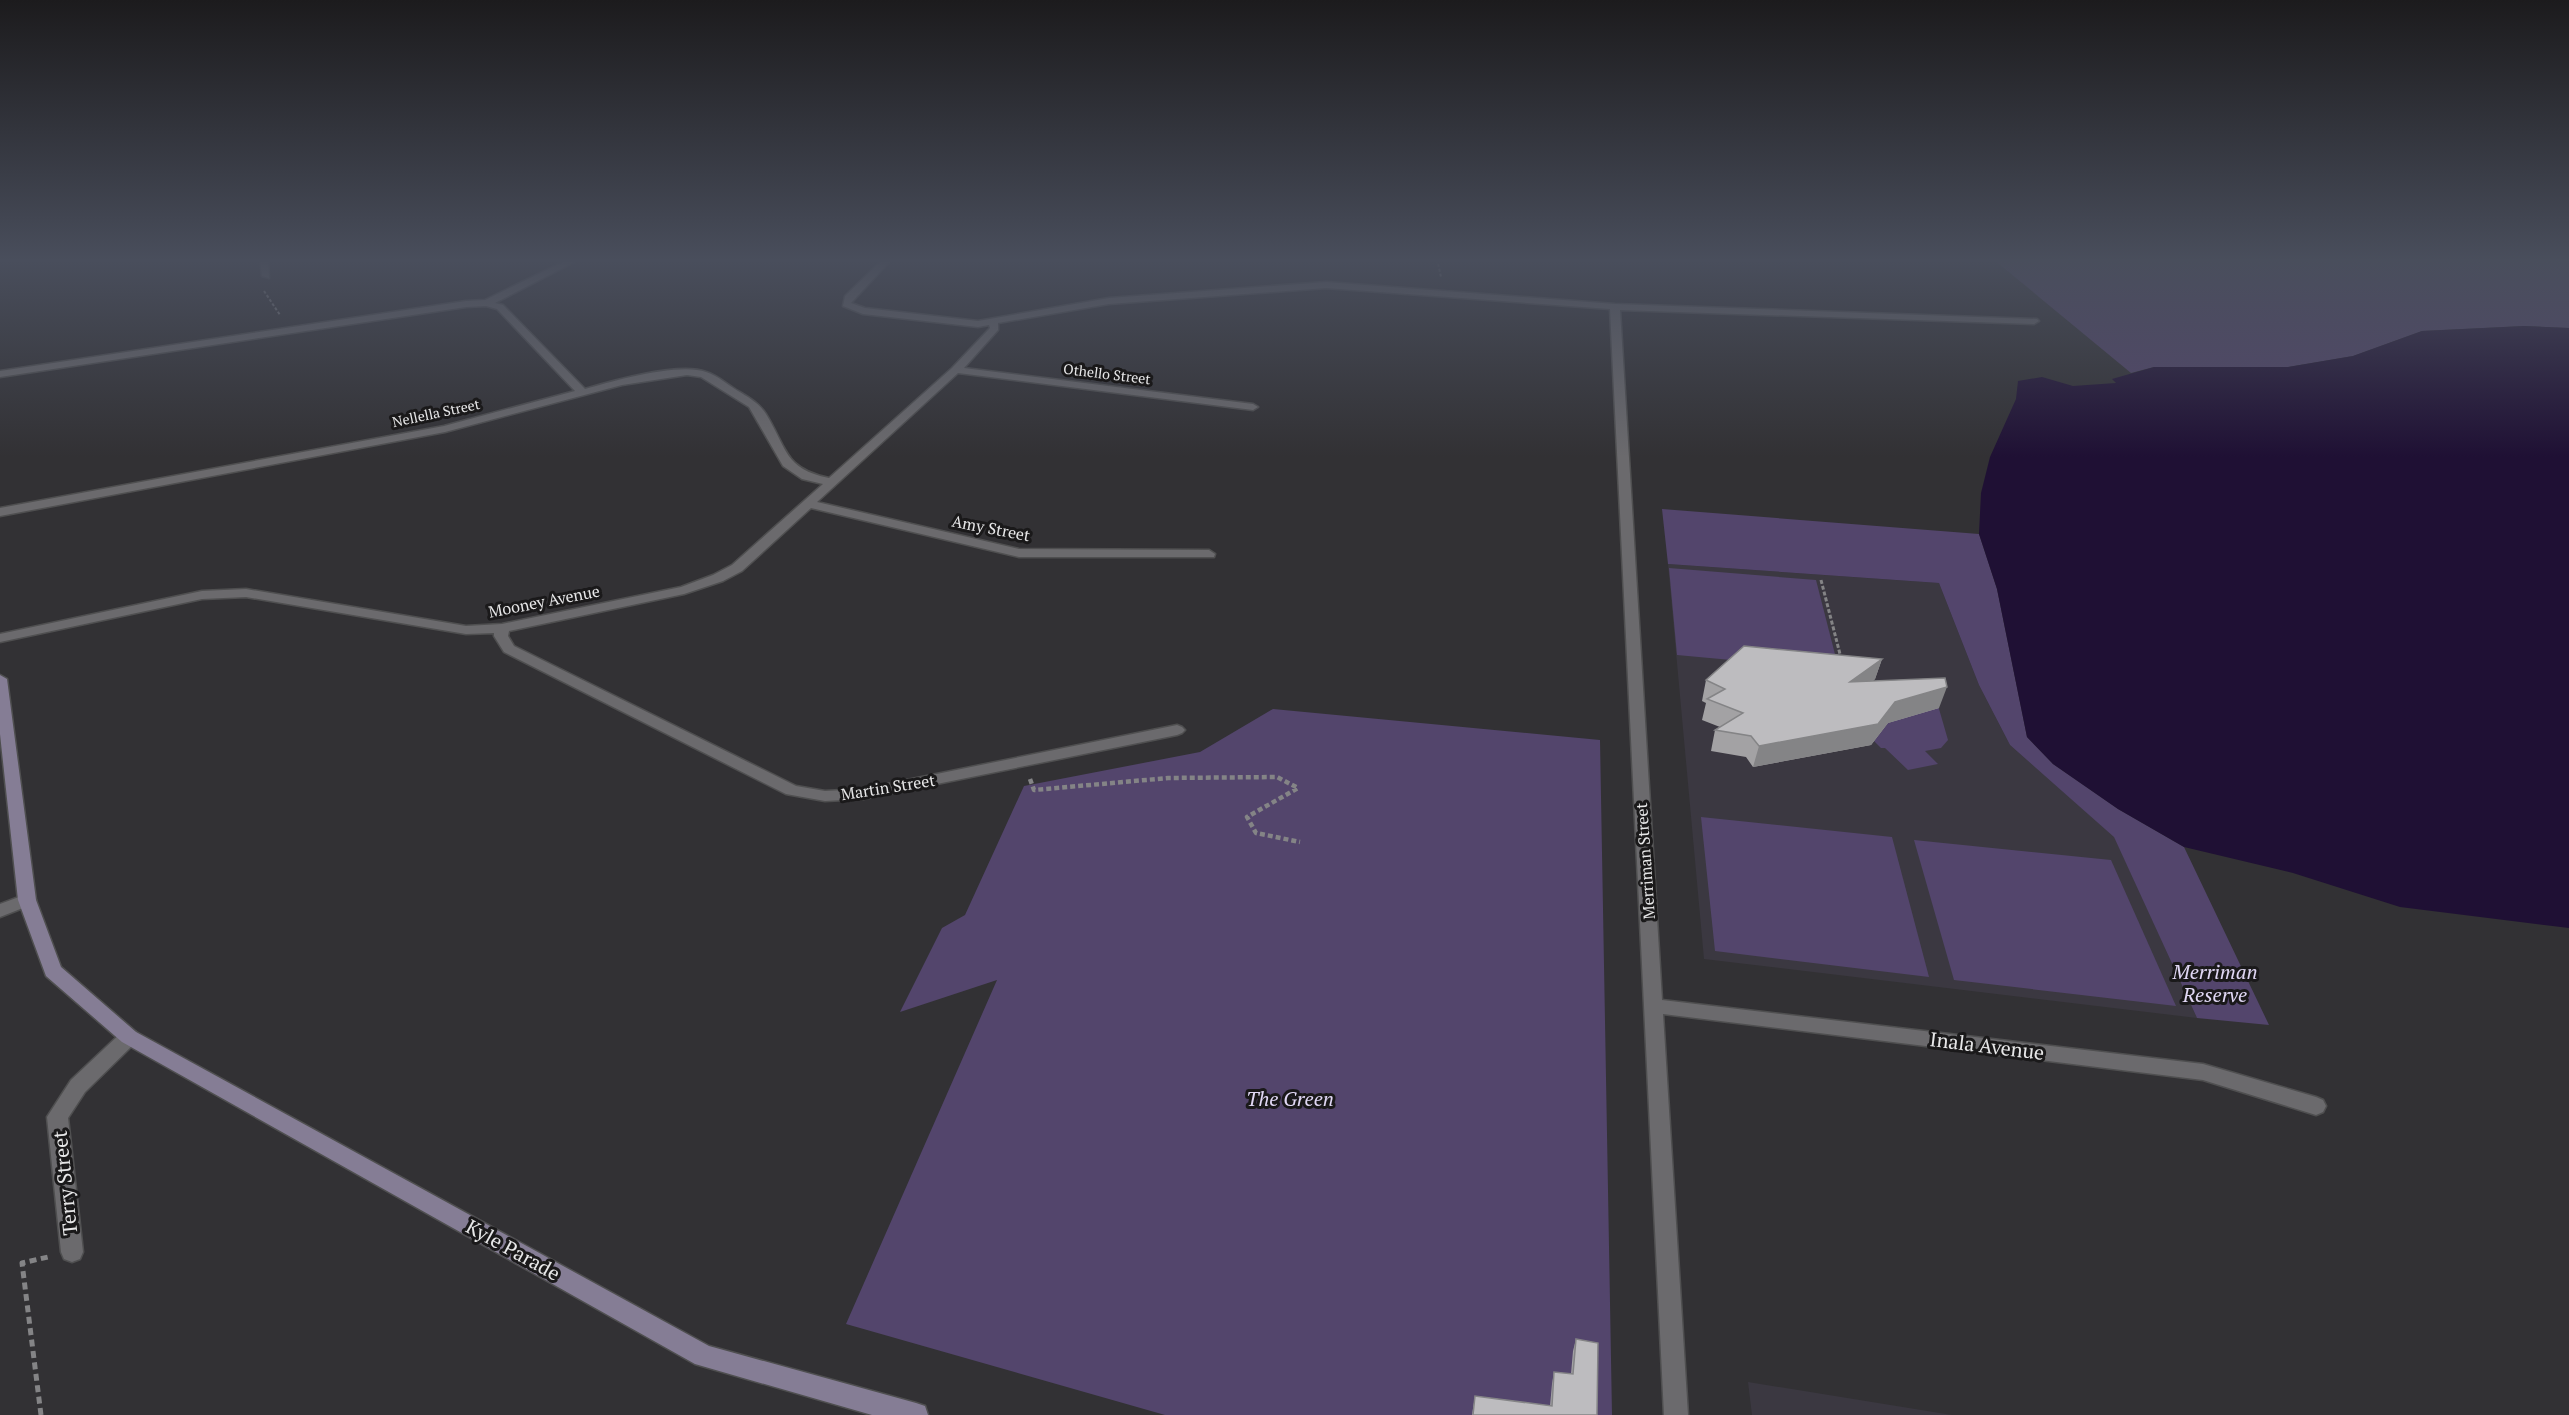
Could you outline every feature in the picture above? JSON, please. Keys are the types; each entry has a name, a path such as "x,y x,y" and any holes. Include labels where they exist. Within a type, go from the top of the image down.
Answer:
{"street":[{"path":"0,374 326,325"},
{"path":"517,325 582,392"},
{"name":"Mooney Avenue","path":"0,638 73,621 224,592 246,593 453,629 502,628 684,590 737,568 956,370 995,328 994,325"},
{"name":"Merriman Street","path":"1616,325 1676,1415"},
{"name":"Othello Street","path":"956,370 1253,407"},
{"name":"Nellella Street","path":"0,512 445,429 631,380 674,373 700,373 756,408 788,465 806,477 831,482"},
{"name":"Amy Street","path":"807,503 1018,553 1209,554"},
{"name":"Martin Street","path":"502,628 501,636 509,649 792,790 825,796 863,794 1177,730"},
{"path":"1,689 27,900 52,971 129,1037"},
{"path":"0,911 27,900"},
{"name":"Inala Avenue","path":"1654,1006 2203,1072 2316,1106"},
{"name":"Terry Street","path":"72,1252 57,1117 78,1086 129,1037"},
{"name":"Kyle Parade","path":"129,1037 704,1356 916,1415"}],"path":[{"path":"1821,580 1844,669"},
{"path":"1025,761 1034,790 1168,778 1277,777 1298,788 1247,817 1256,833 1300,842"},
{"path":"41,1415 22,1263 72,1252"}],"shaded area":[{"path":"2524,326 2569,328 2569,928 2400,907 2293,873 2184,847 2118,809 2053,764 2027,737 1997,589 1979,534 1981,493 1990,457 2016,399 2018,381 2042,377 2073,386 2116,383 2112,379 2154,367 2288,367 2353,356 2422,331"},
{"path":"1668,564 1939,583 1979,685 2010,745 2114,836 2197,1018 1704,959"},
{"path":"1748,1382 1952,1415 1752,1415"}],"green space":[{"path":"2073,325 2569,325 2569,328 2524,326 2422,331 2353,356 2288,367 2154,367 2131,373"},
{"name":"Merriman Reserve","path":"1662,509 1979,534 1997,589 2027,737 2053,764 2118,809 2184,847 2269,1025 2197,1018 2114,837 2010,745 1979,685 1939,583 1668,564"},
{"path":"1669,568 1816,580 1839,670 1677,655"},
{"path":"1935,695 1948,740 1941,748 1925,751 1938,764 1908,770 1885,748 1881,748 1874,741 1888,723 1906,717"},
{"name":"The Green","path":"1273,709 1600,740 1612,1415 1165,1415 846,1324 997,980 900,1012 942,928 965,915 1024,786 1200,752"},
{"path":"1701,817 1892,837 1929,977 1715,951"},
{"path":"1914,840 2111,860 2176,1006 1954,980"}],"building":[{"path":"1744,646 1882,659 1850,682 1945,678 1947,687 1895,702 1878,724 1759,746 1751,736 1715,730 1743,713 1707,699 1725,689 1706,680"},
{"path":"1576,1339 1598,1343 1597,1415 1473,1415 1475,1396 1552,1406 1554,1372 1573,1374"}]}
